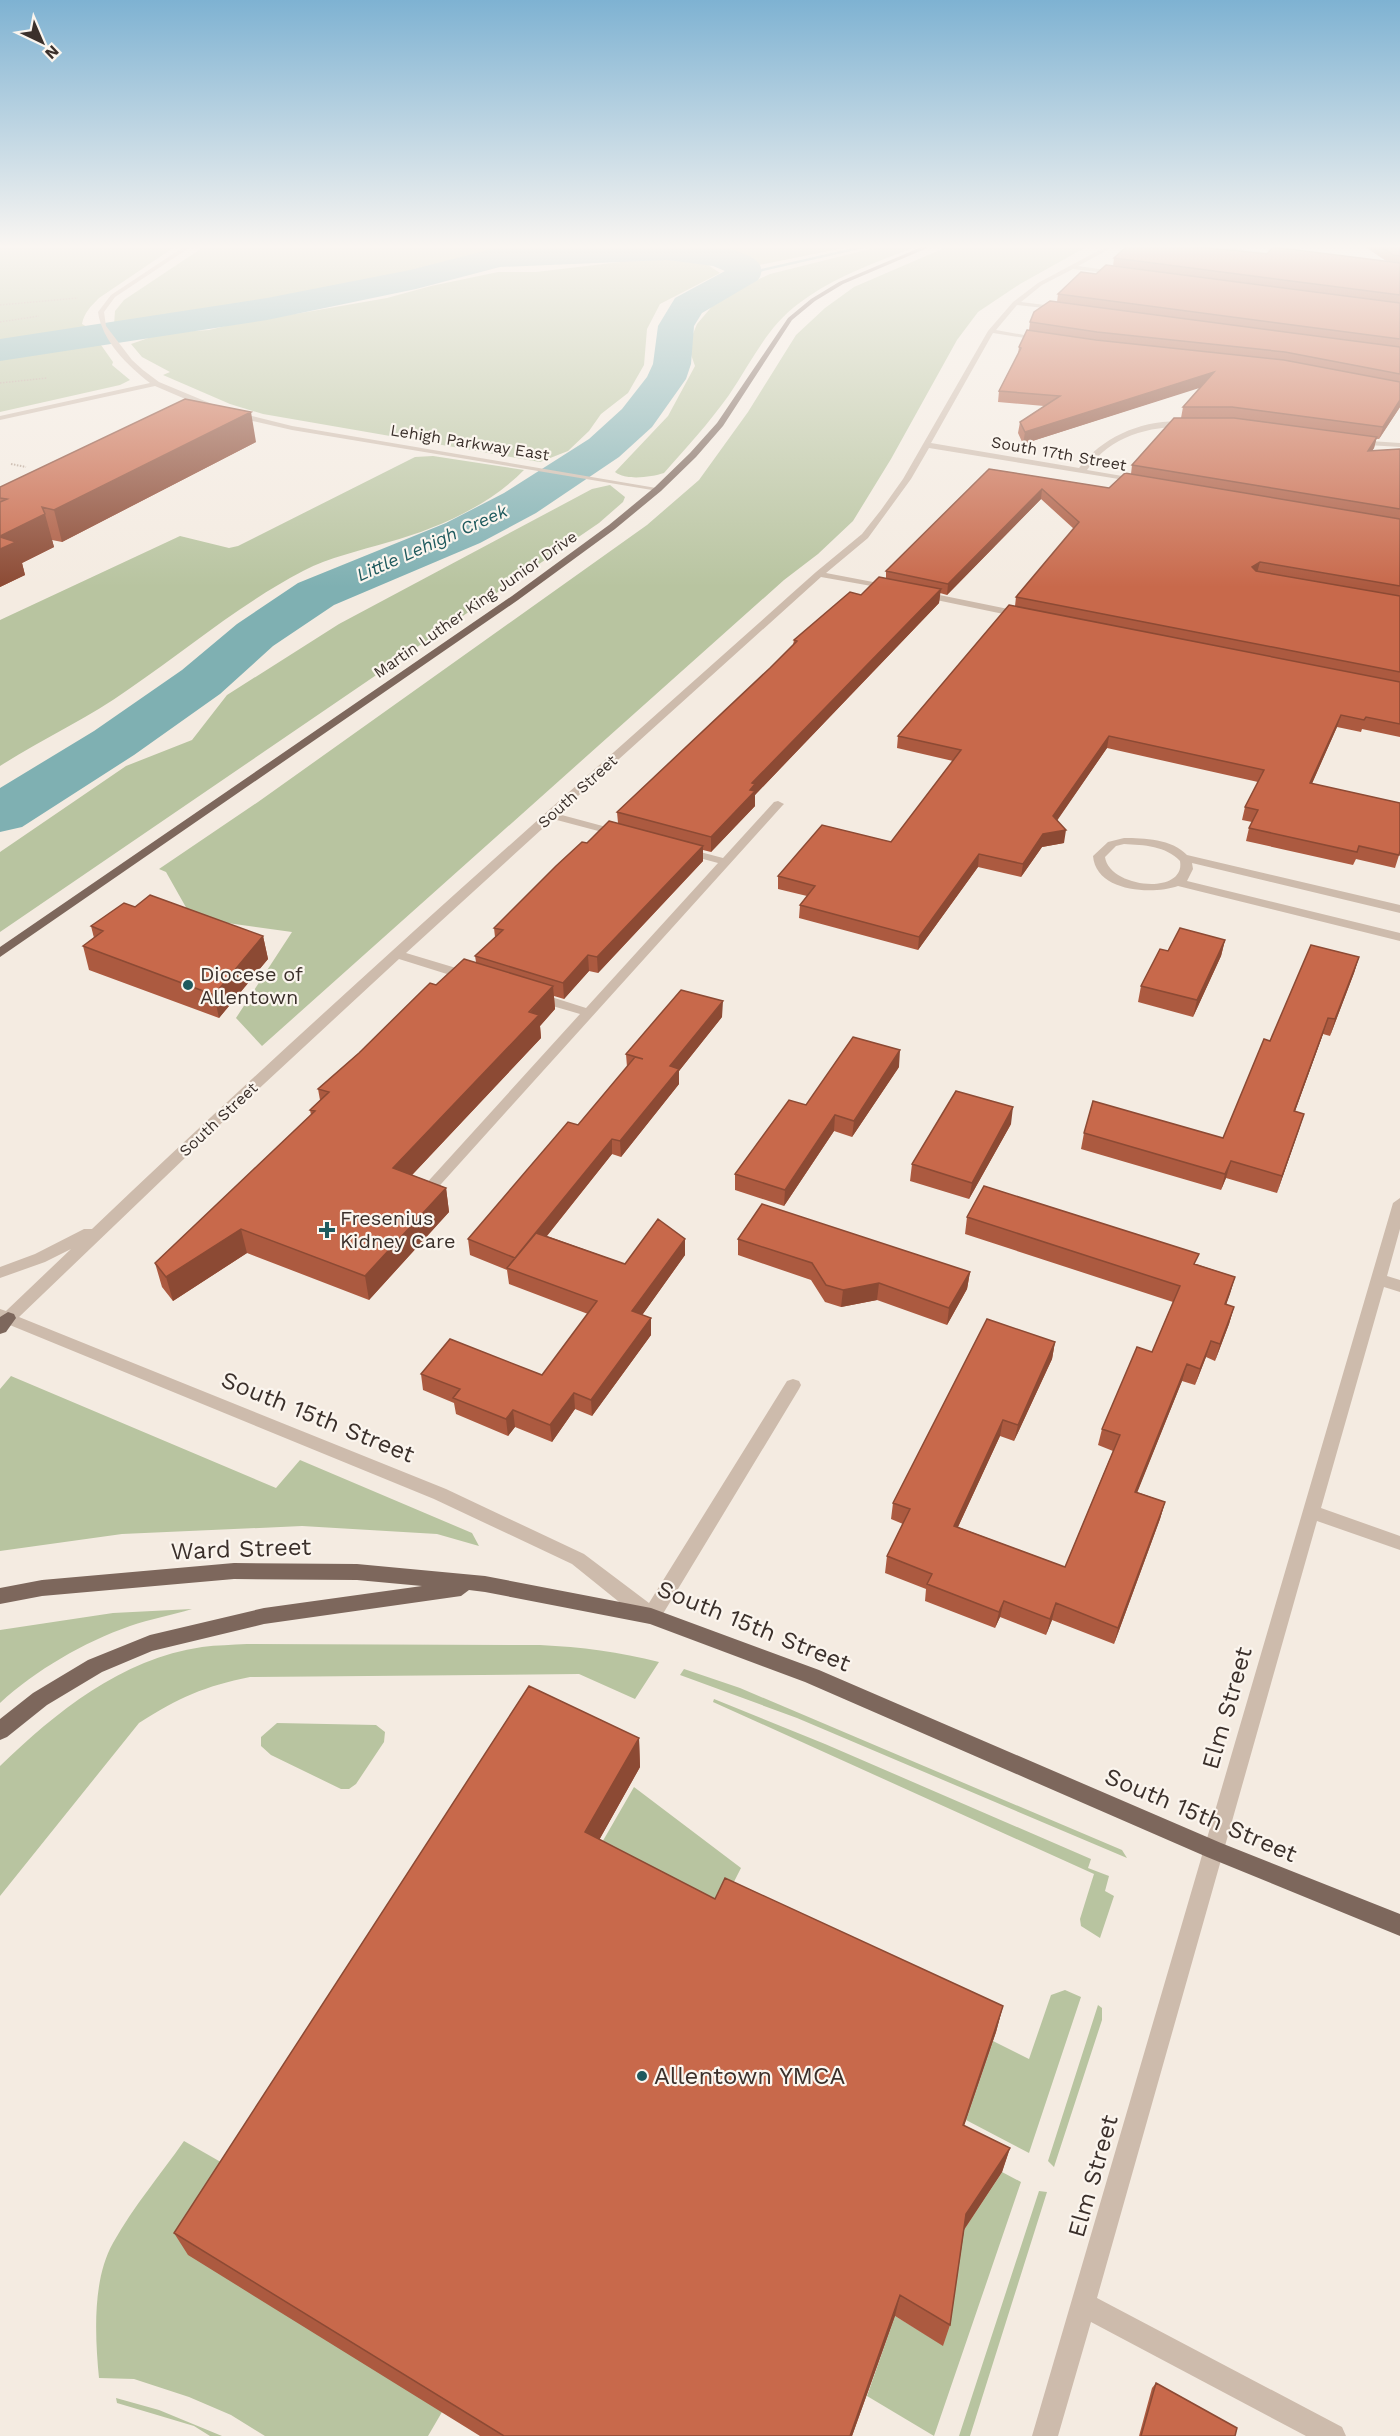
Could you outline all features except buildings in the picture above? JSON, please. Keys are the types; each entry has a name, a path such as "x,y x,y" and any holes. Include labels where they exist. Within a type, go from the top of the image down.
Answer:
{"main road":[{"name":"Martin Luther King Junior Drive","path":"0,953 515,598 612,526 658,489 693,455 720,424 763,360"},
{"name":"Ward Street","path":"0,1596 42,1588 234,1571 357,1572 485,1584"},
{"path":"0,1731 40,1699 95,1666 150,1643 264,1617 485,1584 651,1616"},
{"name":"South 15th Street","path":"651,1616 812,1676 1214,1850 1400,1925"}],"street":[{"name":"Lehigh Parkway East","path":"127,360 156,384 221,411 248,418 292,428 658,489"},
{"name":"South Street","path":"3,1320 397,954 819,574 865,536 907,479 976,360"},
{"path":"0,418 156,384"},
{"path":"1081,472 1090,457 1108,442 1123,434 1162,425 1193,424"},
{"path":"1346,441 1400,445"},
{"name":"South 17th Street","path":"926,445 1152,483"},
{"path":"819,574 903,591"},
{"path":"915,593 1030,616"},
{"path":"428,1190 778,804"},
{"path":"550,815 638,838"},
{"path":"1182,857 1187,868 1184,876 1176,882 1152,887 1124,883 1103,871 1099,863 1099,856 1112,844 1139,841 1167,847 1182,857 1400,909"},
{"path":"671,847 726,862"},
{"path":"1176,882 1400,937"},
{"path":"397,954 488,982"},
{"path":"522,993 589,1014"},
{"name":"Elm Street","path":"1045,2436 1400,1203"},
{"path":"0,1273 40,1258 105,1225"},
{"path":"1378,1279 1400,1286"},
{"name":"South 15th Street","path":"3,1320 440,1494 578,1559 651,1616"},
{"path":"651,1616 793,1385"},
{"path":"1311,1512 1400,1543"},
{"path":"1083,2304 1333,2436"}],"path":[{"path":"11,464 26,467"}],"green space":[{"path":"0,360 111,360 112,365 130,380 120,385 0,412"},
{"path":"147,360 644,360 644,365 628,393 601,414 589,431 568,451 540,462 263,414 230,404 163,375 170,372"},
{"path":"693,360 751,360 729,395 664,473 646,477 626,477 615,472 668,416 695,366"},
{"path":"781,360 946,360 891,459 853,521 262,1046 236,1018 292,932 192,918 166,872 159,869 258,802 647,525 699,480 748,412"},
{"path":"433,456 524,470 495,495 461,515 407,537 345,555 303,571 236,612 114,700 0,766 0,620 180,536 229,548 238,546 415,457"},
{"path":"610,485 625,497 623,502 599,523 0,932 0,852 126,766 192,740 227,695 339,624 592,489"},
{"path":"11,1376 276,1488 300,1460 472,1533 479,1546 437,1534 302,1526 122,1534 0,1551 0,1389"},
{"path":"192,1609 138,1624 95,1640 45,1668 0,1703 0,1630 113,1613"},
{"path":"247,1644 540,1645 630,1655 659,1662 635,1699 579,1674 250,1677 219,1684 179,1700 139,1723 0,1896 0,1766 67,1708 117,1676 172,1653 202,1647"},
{"path":"684,1669 740,1688 1122,1850 1127,1858 797,1718 680,1675"},
{"path":"714,1699 825,1744 1091,1859 1088,1868 1109,1876 1105,1891 1114,1896 1100,1938 1081,1926 1080,1919 1094,1874 713,1702"},
{"path":"277,1723 376,1725 385,1732 384,1742 356,1784 349,1789 341,1789 271,1755 261,1746 261,1737"},
{"path":"634,1787 741,1868 714,1921 593,1858"},
{"path":"1065,1990 1081,1997 1029,2153 966,2120 993,2041 1029,2059 1051,1995"},
{"path":"1098,2005 1102,2008 1102,2020 1054,2167 1048,2161"},
{"path":"184,2141 240,2173 442,2412 428,2436 265,2436 231,2415 189,2397 134,2379 99,2378 96,2327 98,2291 106,2258 129,2217"},
{"path":"1002,2172 1021,2182 934,2436 867,2396 895,2316 943,2345 959,2237"},
{"path":"1039,2191 1047,2192 970,2436 959,2436"},
{"path":"116,2398 159,2410 222,2436 210,2436 194,2426 117,2403"}],"waterway":[{"name":"Little Lehigh Creek","path":"0,814 114,743 201,682 255,635 316,594 463,533 520,503 604,448 637,418 666,379 672,360"}],"place":[{"name":"Diocese of Allentown","path":"188,985"},
{"name":"Fresenius Kidney Care","path":"327,1230"},
{"name":"Allentown YMCA","path":"642,2076"}]}
